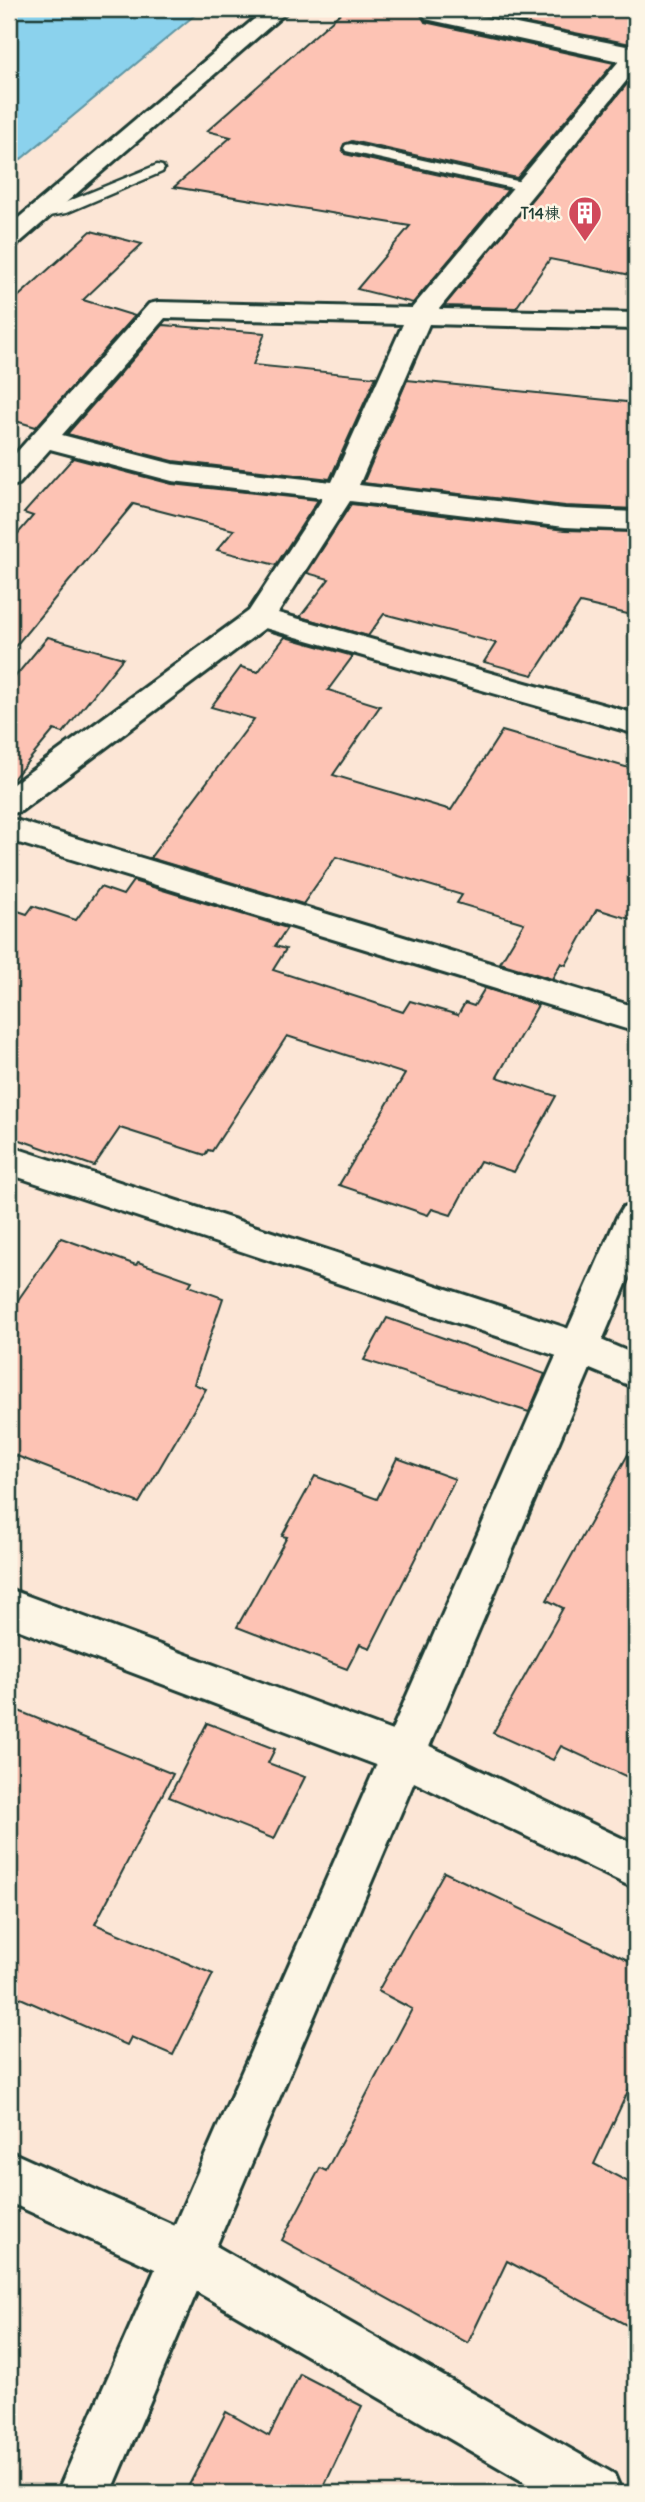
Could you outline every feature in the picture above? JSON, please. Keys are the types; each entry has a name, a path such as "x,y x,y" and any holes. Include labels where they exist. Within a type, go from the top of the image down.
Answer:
{"street":[{"path":"9,239 279,9"},
{"path":"9,803 260,617 342,492 420,315 636,56 434,14"},
{"path":"9,478 158,310 636,321"},
{"path":"44,439 172,472 565,518 636,521"},
{"path":"260,617 636,724"},
{"path":"9,829 636,1020"},
{"path":"9,1160 580,1348 636,1372"},
{"path":"84,2493 636,1217"},
{"path":"9,1607 403,1755 636,1868"},
{"path":"9,2176 186,2257 595,2493"}],"lane":[{"path":"351,148 526,187"},
{"path":"37,214 61,210 157,169"}],"water":[{"path":"9,9 202,9 9,169"}],"building":[{"path":"345,9 423,9 421,15 425,22 614,63 517,178 352,141 344,144 342,149 345,154 508,190 413,303 357,289 410,226 174,187 231,137 207,131"},
{"path":"453,9 595,9 636,18 636,45"},
{"path":"636,73 636,276 550,259 516,308 444,306"},
{"path":"91,231 142,244 83,300 135,316 36,427 9,419 9,305"},
{"path":"163,325 265,333 253,365 376,377 330,479 173,461 67,434"},
{"path":"407,380 636,403 636,509 565,506 363,483"},
{"path":"73,458 172,484 318,500 276,565 217,550 234,530 133,504 9,654 9,544 33,516 24,513"},
{"path":"351,504 565,530 636,532 636,616 580,603 533,675 484,662 496,643 384,614 368,636 300,617 329,579 307,573"},
{"path":"48,637 123,658 63,733 54,730 9,784 9,684"},
{"path":"285,637 353,656 328,690 380,706 333,775 451,810 502,731 636,770 636,921 597,909 566,965 561,963 552,979 500,963 524,923 457,903 462,895 336,857 303,904 150,858 254,719 211,707 241,667 258,672"},
{"path":"133,881 287,928 275,946 286,949 273,970 403,1012 410,1001 458,1015 465,1003 474,1006 485,988 538,1005 497,1077 556,1096 514,1172 480,1161 451,1215 432,1209 428,1215 339,1185 405,1074 287,1036 212,1151 208,1150 205,1155 120,1128 94,1166 9,1136 9,908 27,914 33,906 76,920 100,887 123,895"},
{"path":"61,1238 136,1265 138,1262 192,1281 189,1286 223,1298 194,1384 206,1389 139,1503 9,1453 9,1313"},
{"path":"387,1318 545,1374 529,1412 364,1360"},
{"path":"636,1440 636,1781 561,1746 553,1760 493,1733 563,1608 547,1600"},
{"path":"397,1458 455,1479 370,1648 360,1644 347,1669 237,1627 287,1537 282,1536 315,1476 377,1499"},
{"path":"9,1707 173,1774 95,1924 213,1974 173,2055 131,2037 127,2045 9,1993"},
{"path":"207,1723 275,1749 268,1763 305,1777 274,1839 169,1797"},
{"path":"444,1872 636,1964 636,2074 594,2164 636,2186 636,2330 507,2261 468,2343 282,2240 320,2168 326,2171 412,2009 378,1991"},
{"path":"300,2374 362,2406 321,2493 185,2493 226,2412 269,2436"}],"place":[{"name":"T14棟","path":"585,243"}]}
